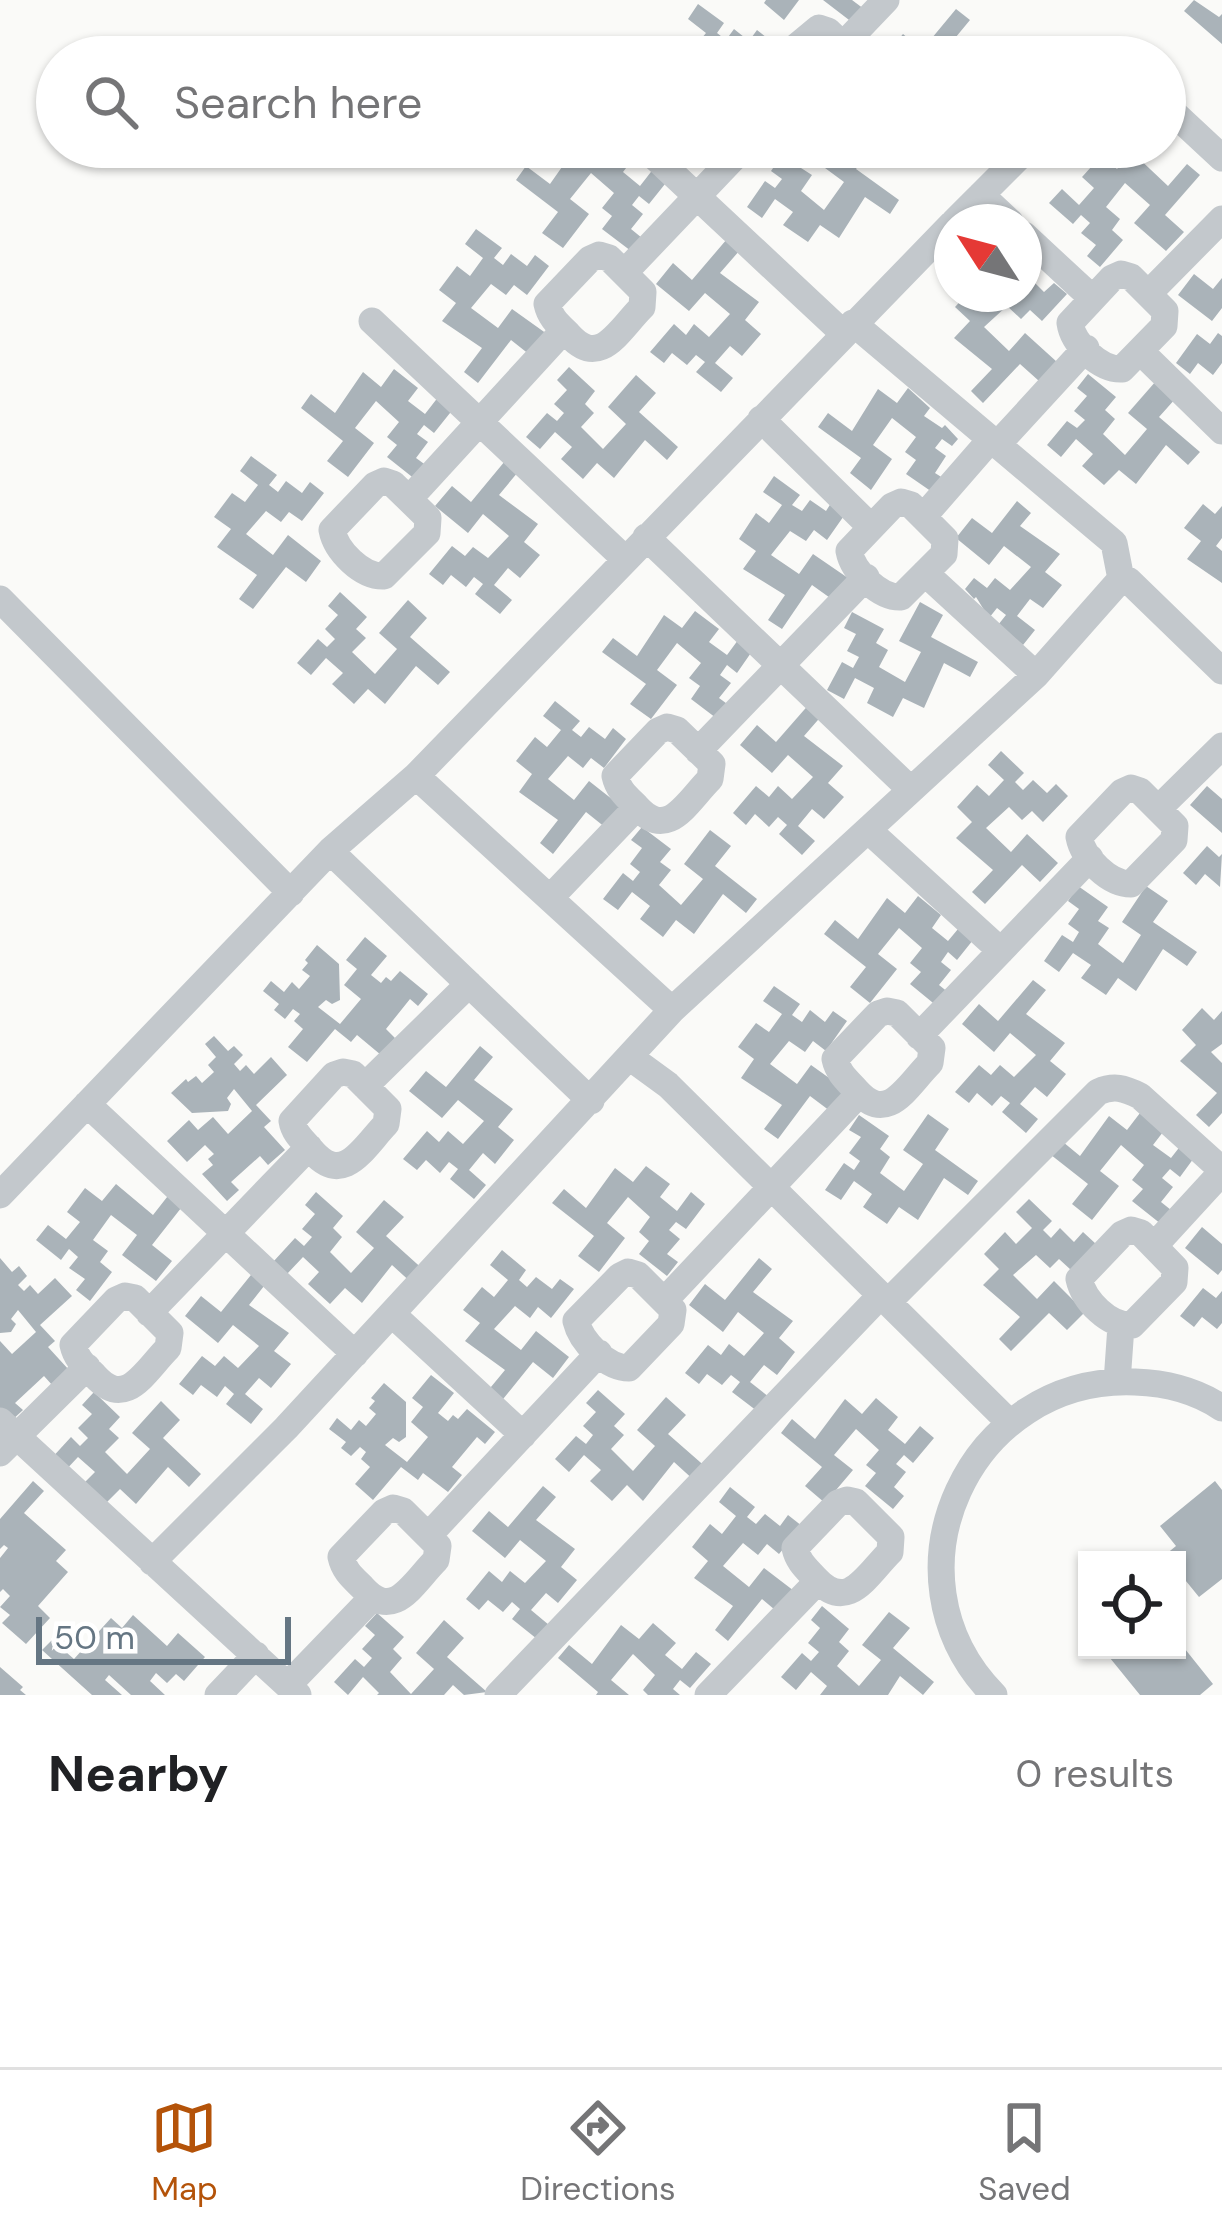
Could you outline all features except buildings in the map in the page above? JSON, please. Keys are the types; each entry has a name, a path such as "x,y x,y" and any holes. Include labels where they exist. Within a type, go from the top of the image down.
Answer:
{"street":[{"path":"860,36 886,0"},
{"path":"806,36 819,28 833,36"},
{"path":"1186,125 1222,158"},
{"path":"667,168 848,328 1114,543 1120,579"},
{"path":"624,273 724,168"},
{"path":"972,204 1008,168"},
{"path":"981,195 991,204"},
{"path":"1148,294 1222,218"},
{"path":"0,1195 330,851 416,776 934,242"},
{"path":"1042,252 1092,298"},
{"path":"609,258 624,273 644,292 642,307 600,350 578,345 550,314 548,304 590,259 609,258"},
{"path":"1121,274 1148,294 1167,318 1122,369 1112,370 1071,333 1070,323 1121,274"},
{"path":"372,321 625,560"},
{"path":"409,499 564,330"},
{"path":"923,517 1085,348"},
{"path":"1140,351 1222,431"},
{"path":"761,419 871,527"},
{"path":"901,502 923,517 946,546 901,597 892,598 851,561 849,551 901,502"},
{"path":"646,537 911,790"},
{"path":"925,573 1036,675"},
{"path":"698,751 866,577"},
{"path":"1120,579 1129,580 1220,667"},
{"path":"152,1562 355,1354 672,1010 1036,675 1120,579"},
{"path":"0,598 290,893"},
{"path":"676,730 698,751 712,764 710,779 668,822 657,823 617,786 615,776 658,731 676,730"},
{"path":"1158,809 1222,746"},
{"path":"416,776 672,1010"},
{"path":"1131,788 1158,809 1175,826 1174,840 1131,884 1109,878 1081,848 1079,837 1131,788"},
{"path":"550,898 637,807"},
{"path":"868,830 1001,951"},
{"path":"330,851 591,1101"},
{"path":"919,1036 1090,858"},
{"path":"365,1086 470,984"},
{"path":"887,1011 897,1013 919,1036 932,1048 930,1063 888,1106 878,1107 838,1070 835,1059 887,1011"},
{"path":"631,1058 668,1085 1009,1422"},
{"path":"343,1072 353,1074 365,1086 388,1109 386,1124 344,1166 334,1168 293,1131 295,1114 343,1072"},
{"path":"498,1695 885,1299 1098,1092 1109,1088 1124,1088 1140,1096 1222,1171 1154,1246"},
{"path":"664,1301 860,1094"},
{"path":"87,1104 355,1354"},
{"path":"149,1313 309,1148"},
{"path":"1131,1230 1154,1246 1175,1268 1174,1282 1132,1325 1121,1326 1081,1290 1079,1279 1131,1230"},
{"path":"628,1273 638,1275 664,1301 673,1310 671,1324 629,1367 619,1368 579,1331 577,1321 628,1273"},
{"path":"125,1296 135,1298 149,1313 170,1333 168,1348 126,1391 116,1392 75,1355 74,1345 125,1296"},
{"path":"392,1314 523,1435"},
{"path":"1117,1382 1121,1326"},
{"path":"428,1536 599,1353"},
{"path":"87,1367 5,1436 293,1690 372,1598"},
{"path":"990,1694 956,1642 943,1595 941,1547 952,1500 976,1457 1009,1422 1055,1394 1117,1382 1160,1383 1222,1408"},
{"path":"847,1500 856,1502 891,1537 892,1544 847,1594 837,1596 797,1558 795,1549 838,1503 847,1500"},
{"path":"393,1508 403,1511 428,1536 438,1546 436,1560 394,1604 383,1605 372,1598 343,1568 345,1550 393,1508"},
{"path":"892,1544 941,1547"},
{"path":"708,1695 818,1581"},
{"path":"218,1695 256,1655"}]}
